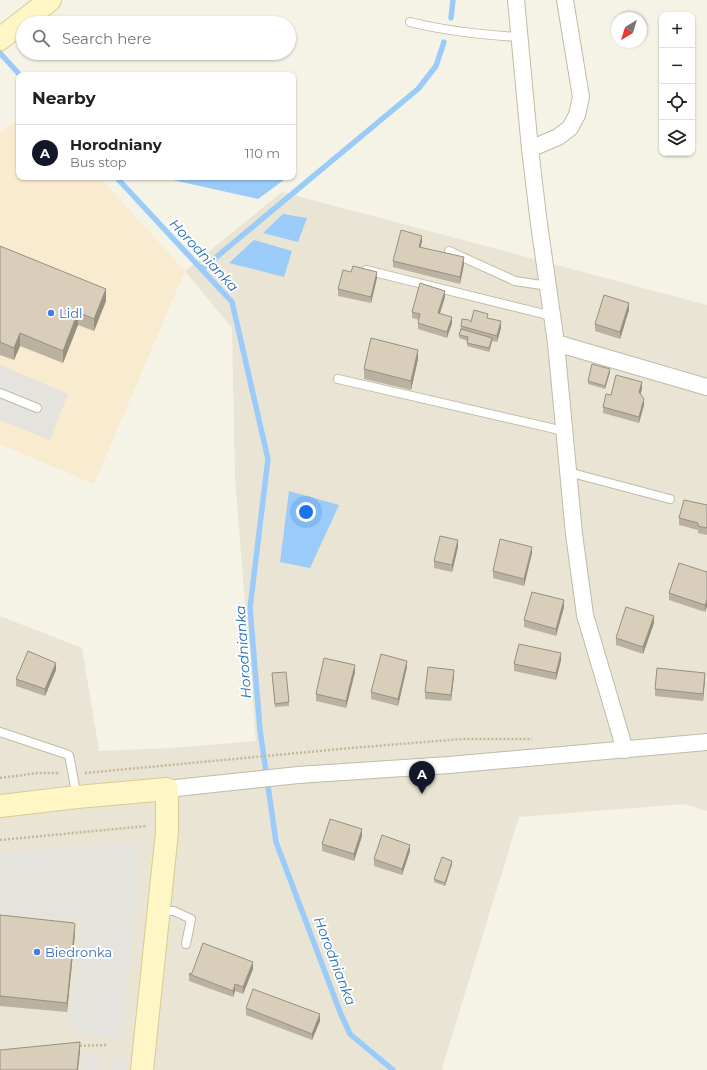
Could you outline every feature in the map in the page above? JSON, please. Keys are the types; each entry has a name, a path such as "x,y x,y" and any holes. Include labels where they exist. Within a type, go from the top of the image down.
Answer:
{"street":[{"path":"29,16 50,0"},
{"path":"516,0 530,149 556,343 574,534 585,615 625,750"},
{"path":"530,149 558,138 570,128 577,115 581,97 565,0"},
{"path":"0,39 16,26"},
{"path":"556,343 707,387"},
{"path":"0,806 298,775 456,764 707,742"},
{"path":"142,1070 167,823 167,789"}],"lane":[{"path":"410,22 435,28 478,34 520,37"},
{"path":"449,251 515,281 548,286"},
{"path":"360,269 552,316"},
{"path":"338,379 564,431"},
{"path":"0,393 37,408"},
{"path":"568,472 670,499"},
{"path":"0,732 69,756 77,797"},
{"path":"157,911 174,911 192,919 186,944"}],"path":[{"path":"0,778 38,773 88,773 462,739 513,738"},
{"path":"0,840 167,823"},
{"path":"71,1047 106,1045"}],"shaded area":[{"path":"16,120 16,180 102,180 185,271 94,484 0,444 0,133"},
{"path":"282,192 707,305 707,811 684,804 519,817 442,1068 443,1070 0,1070 0,616 82,648 99,751 172,748 256,741 235,477 232,328 185,271"},
{"path":"0,365 68,394 50,440 0,420"},
{"path":"140,843 122,1038 71,1033 81,919 0,913 0,853"},
{"path":"84,1053 98,1055 97,1070 82,1070"},
{"path":"112,1058 126,1059 125,1070 111,1070"}],"water":[{"path":"172,180 284,180 258,199"},
{"path":"283,214 307,218 298,242 263,233"},
{"path":"254,240 292,251 284,277 229,263"},
{"path":"289,491 339,505 310,568 280,562"}],"building":[{"path":"401,230 422,236 419,247 464,257 460,277 393,261"},
{"name":"Lidl","path":"0,246 106,289 94,319 78,312 63,351 20,333 14,348 0,342"},
{"path":"353,266 377,272 371,297 338,289 343,270 351,272"},
{"path":"420,283 445,291 438,313 452,317 447,332 418,323 420,314 412,312"},
{"path":"604,295 629,303 620,332 595,324"},
{"path":"474,310 488,314 487,318 501,321 497,336 461,326 462,319 469,320 471,322"},
{"path":"461,329 492,338 489,348 467,343 468,337 459,335"},
{"path":"371,338 418,350 411,381 364,369"},
{"path":"592,364 610,369 605,386 588,381"},
{"path":"616,375 642,382 639,392 644,399 639,417 603,407 606,394 611,395"},
{"path":"684,500 707,505 707,528 698,526 698,523 679,518"},
{"path":"440,536 458,540 452,565 434,561"},
{"path":"500,539 532,547 524,579 493,571"},
{"path":"679,563 707,572 707,600 705,605 669,593"},
{"path":"532,592 564,600 556,629 524,620"},
{"path":"626,607 654,616 643,647 616,638"},
{"path":"519,644 561,653 556,673 514,664"},
{"path":"28,651 56,663 45,689 16,679"},
{"path":"381,654 407,661 398,699 371,692"},
{"path":"324,658 355,665 346,701 316,694"},
{"path":"428,667 454,670 451,695 425,692"},
{"path":"657,668 705,673 703,694 655,689"},
{"path":"286,672 289,702 275,704 272,673"},
{"path":"330,819 362,829 354,854 322,844"},
{"path":"382,835 410,845 402,869 374,859"},
{"path":"442,857 452,861 445,883 434,879"},
{"name":"Biedronka","path":"0,915 75,924 67,1003 0,996"},
{"path":"203,943 253,962 243,987 235,984 233,991 189,974 192,973"},
{"path":"253,989 320,1014 312,1034 246,1008"},
{"path":"80,1042 77,1070 0,1070 0,1050"}],"waterway":[{"path":"451,18 453,0"},
{"path":"202,269 418,89 436,66 444,42"},
{"name":"Horodnianka","path":"0,53 17,72"},
{"name":"Horodnianka","path":"119,180 232,302 268,459 250,608 260,730 276,842 340,1012 350,1034 393,1070"}],"place":[{"name":"Lidl","path":"51,313"},
{"name":"Horodniany","path":"422,794"},
{"name":"Biedronka","path":"37,952"}]}
